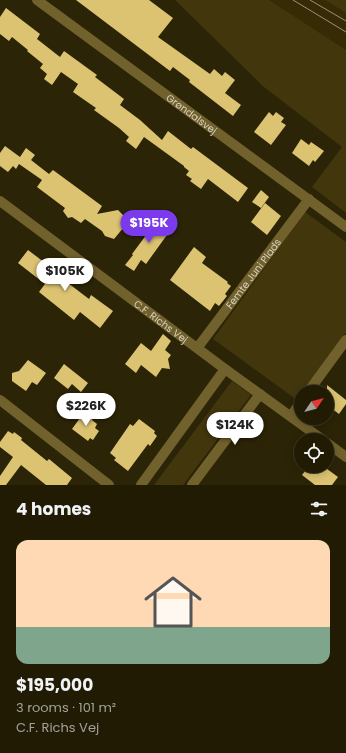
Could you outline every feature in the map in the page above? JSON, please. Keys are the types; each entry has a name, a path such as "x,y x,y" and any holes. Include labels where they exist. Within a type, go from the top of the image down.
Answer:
{"street":[{"name":"Grøndalsvej","path":"37,0 346,227"},
{"name":"Femte Juni Plads","path":"198,347 309,199"},
{"name":"C.F. Richs Vej","path":"0,201 198,347 225,369 314,433"},
{"path":"313,385 346,340"},
{"path":"141,485 225,369"},
{"path":"192,485 260,394"},
{"path":"1,402 109,485"},
{"path":"291,416 294,412"},
{"path":"334,448 346,457"}],"shaded area":[{"path":"175,0 269,0 346,50 346,213 312,187 342,147 264,87"},
{"path":"267,0 325,0 346,13 346,50"},
{"path":"325,0 346,0 346,13"},
{"path":"305,212 346,242 346,333 308,385 294,385 294,398 213,339"},
{"path":"232,381 251,395 183,485 154,485"}],"building":[{"path":"76,0 149,0 173,18 158,37 210,74 214,69 222,76 225,72 235,80 225,93 241,105 233,116 189,82 190,80 173,67 170,71"},
{"path":"6,8 40,34 37,39 60,57 64,51 97,75 95,77 124,99 120,105 140,120 162,140 168,131 191,149 193,147 248,188 238,202 208,179 201,189 190,181 192,179 186,175 189,171 184,166 144,137 136,149 126,141 129,137 94,110 96,108 73,92 78,84 61,72 52,85 44,79 47,74 40,68 43,64 12,37 9,41 0,34 0,17"},
{"path":"269,112 273,116 276,112 284,118 281,122 286,125 271,145 254,132"},
{"path":"301,139 309,145 311,142 324,151 315,162 313,160 309,166 292,153"},
{"path":"5,146 20,157 26,148 35,155 31,160 49,174 53,170 102,206 97,214 118,210 129,221 114,239 105,236 102,231 85,219 81,223 72,217 68,218 63,211 65,208 37,187 42,180 19,164 16,169 13,166 8,172 0,166 0,153"},
{"path":"261,190 269,197 261,208 252,202"},
{"path":"265,203 281,216 267,235 251,222"},
{"path":"159,218 172,228 146,264 141,260 134,271 125,265"},
{"path":"194,247 206,257 202,263 228,282 227,283 231,286 225,294 227,296 219,306 215,303 210,311 170,280"},
{"path":"28,250 69,281 68,283 89,299 91,295 113,311 100,328 80,312 74,320 39,292 45,284 18,263"},
{"path":"163,334 171,341 165,350 171,355 168,359 170,369 162,368 156,377 141,365 136,373 125,364 141,343 151,351"},
{"path":"28,360 46,373 37,385 32,382 26,391 12,381 12,373 19,371"},
{"path":"64,364 88,383 81,392 72,384 68,389 54,378"},
{"path":"334,391 346,400 346,404 339,414 334,410"},
{"path":"85,411 93,418 92,420 97,424 95,428 99,431 93,440 90,438 88,441 72,429"},
{"path":"139,419 155,431 154,433 157,436 150,446 148,444 128,471 114,460 116,458 110,453 130,424 133,426"},
{"path":"8,431 13,434 14,432 22,438 21,440 47,461 49,459 72,478 67,485 46,485 21,465 6,485 0,485 0,476 13,457 0,447 0,442"},
{"path":"304,473 333,473 338,477 332,485 315,485 302,475"}],"tram line":[{"path":"293,0 346,32"},
{"path":"310,0 346,21"}]}
